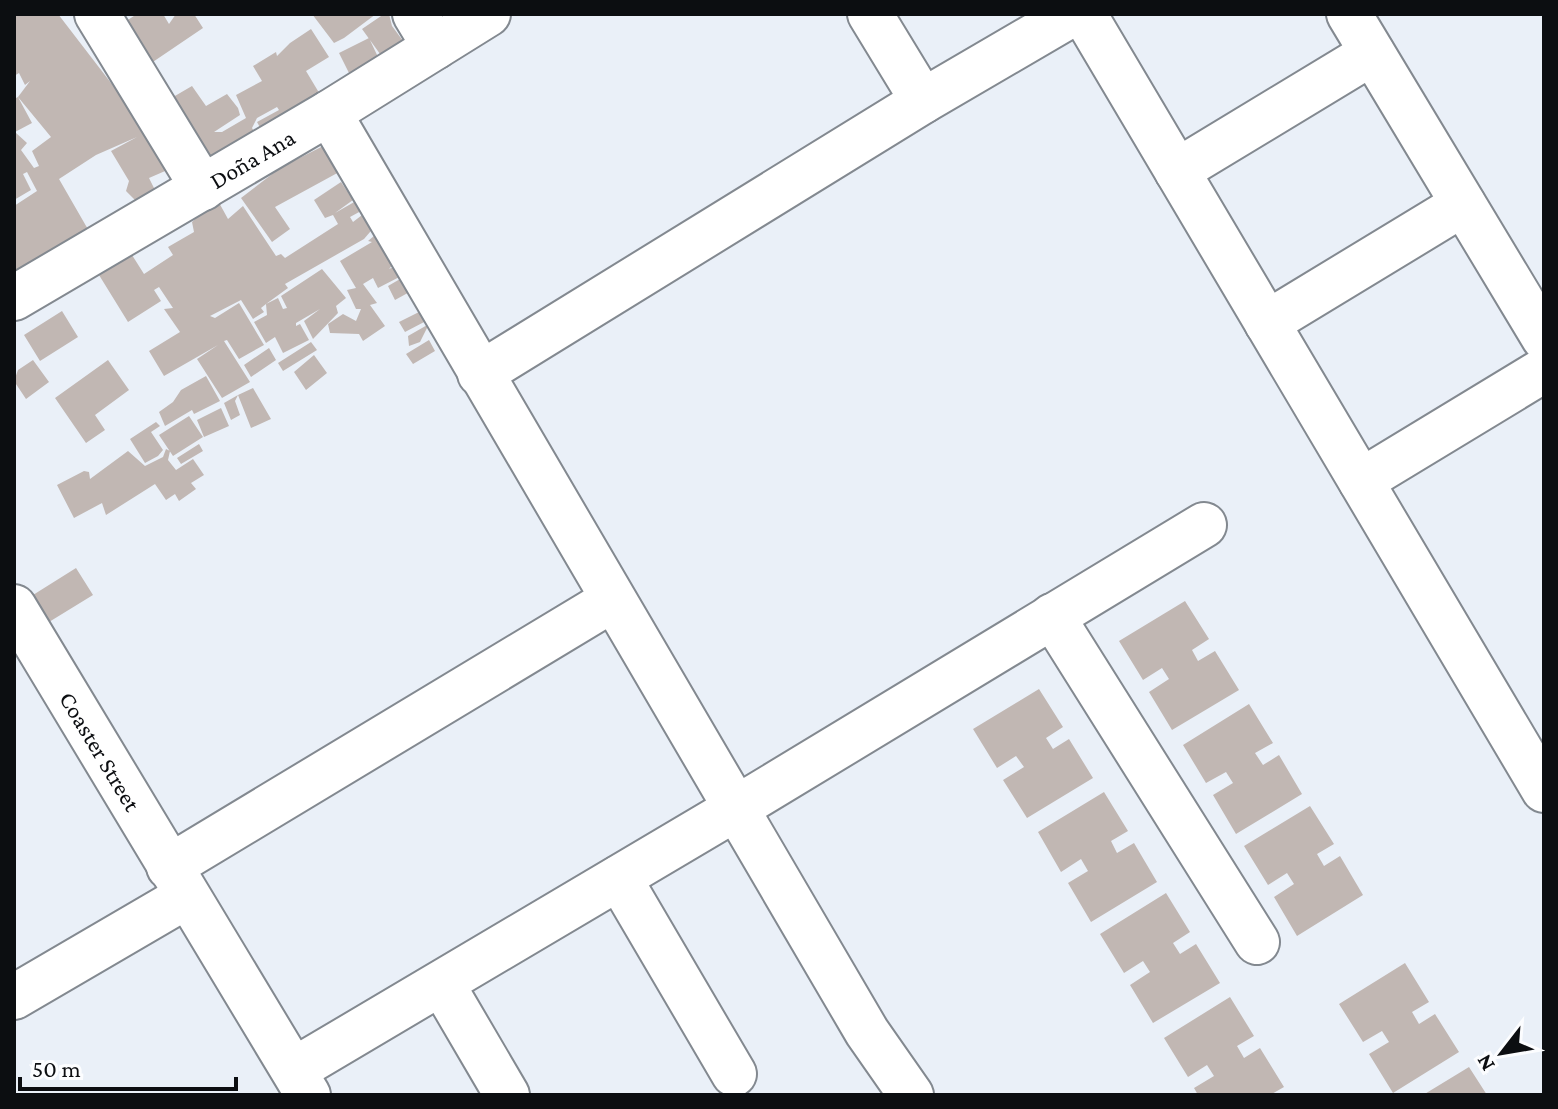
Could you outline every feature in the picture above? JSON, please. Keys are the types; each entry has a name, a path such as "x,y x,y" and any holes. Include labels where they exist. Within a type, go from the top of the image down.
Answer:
{"street":[{"path":"97,14 203,188"},
{"name":"Doña Ana","path":"14,298 329,113 425,30 488,14"},
{"path":"870,14 923,101"},
{"path":"480,374 923,101 1072,14"},
{"path":"1084,14 1544,790"},
{"path":"1349,14 1544,338"},
{"path":"1177,171 1372,53"},
{"path":"329,113 867,1032 911,1095"},
{"path":"1267,323 1463,204"},
{"path":"1361,481 1544,370"},
{"path":"301,1083 442,984 1204,525"},
{"path":"14,997 178,881 612,600"},
{"name":"Coaster Street","path":"14,607 301,1083"},
{"path":"1052,616 1257,942"},
{"path":"619,878 734,1074"},
{"path":"442,984 507,1095"}],"building":[{"path":"14,14 58,14 172,168 149,178 155,190 138,203 126,191 129,181 111,151 137,137 96,155 59,179 97,245 14,286 14,206 37,191 27,172 23,174 31,190 14,200 14,99 30,81 25,85 19,73 14,76","holes":["18,97 51,137 32,151 39,166 34,168 21,150 27,143 15,132 32,123"]},
{"path":"137,14 163,14 169,24 176,14 194,14 203,28 141,70 114,29"},
{"path":"312,14 376,14 334,43"},
{"path":"384,14 389,14 392,26 409,49 388,65 362,29"},
{"path":"311,29 329,57 306,71 327,106 267,140 257,122 279,110 277,107 257,118 252,128 263,147 214,179 168,100 192,86 206,106 227,94 240,115 214,132 222,132 246,118 236,95 262,81 253,66 276,52 277,56"},
{"path":"369,38 378,57 355,85 339,53"},
{"path":"327,144 341,171 275,207 290,229 272,242 241,198 280,168"},
{"path":"341,182 353,200 335,213 356,201 361,211 350,217 353,222 366,212 376,225 364,239 285,284 288,288 261,308 264,312 253,319 241,300 210,316 215,318 239,303 264,345 239,359 227,340 224,341 250,382 222,398 197,359 218,345 164,376 149,351 180,332 164,309 173,308 159,287 154,290 161,301 128,322 99,275 132,255 144,274 173,255 168,247 194,232 192,222 217,199 228,219 243,206 276,256 281,254 285,258 338,224 333,215 325,218 314,200"},
{"path":"381,230 398,259 389,269 407,261 411,271 378,288 373,278 363,284 377,303 370,305 385,326 363,341 359,334 330,333 328,324 343,314 356,321 361,309 356,309 347,290 356,288 340,261 372,242 368,241"},
{"path":"322,269 346,298 336,306 338,313 313,339 304,321 320,309 296,323 296,326 300,324 309,340 283,353 275,337 266,343 254,322 267,315 266,304 278,298 283,309 287,308 281,296"},
{"path":"407,275 415,289 395,300 388,286"},
{"path":"62,311 78,337 40,361 24,335"},
{"path":"421,311 426,321 405,332 399,322"},
{"path":"429,324 420,342 409,346 408,336"},
{"path":"429,340 435,351 413,364 406,354"},
{"path":"311,342 317,350 283,371 278,363"},
{"path":"269,348 276,360 251,377 244,365"},
{"path":"314,355 327,373 306,390 294,372"},
{"path":"33,360 49,382 26,399 14,381 18,370"},
{"path":"108,360 129,390 95,415 105,430 86,443 55,398"},
{"path":"206,376 220,401 194,414 192,410 165,426 159,412 173,402 181,390"},
{"path":"253,388 271,419 251,428 238,395"},
{"path":"238,395 235,401 240,415 231,420 224,403"},
{"path":"221,408 229,426 204,437 197,420"},
{"path":"189,416 203,437 173,456 159,435"},
{"path":"156,422 160,426 151,432 163,450 145,463 130,439"},
{"path":"199,444 203,451 181,464 177,458"},
{"path":"166,449 170,451 168,460 176,470 193,459 204,475 191,483 196,489 179,501 175,494 166,500 155,484 106,515 102,503 74,518 57,485 84,471 89,472 90,479 128,451 145,466 163,457"},
{"path":"76,568 93,595 49,622 33,595"},
{"path":"1185,601 1209,639 1192,650 1198,661 1215,651 1239,690 1172,730 1149,692 1169,679 1162,668 1143,680 1119,641"},
{"path":"1039,689 1063,727 1046,738 1053,749 1069,739 1093,778 1027,818 1003,780 1024,767 1016,756 997,768 973,729"},
{"path":"1249,704 1273,743 1255,753 1263,765 1279,755 1302,794 1236,834 1213,795 1233,783 1226,772 1206,783 1183,745"},
{"path":"1104,792 1128,831 1111,841 1117,853 1134,843 1157,882 1091,922 1068,883 1088,871 1081,859 1061,872 1038,832"},
{"path":"1310,806 1334,844 1317,854 1324,866 1340,856 1363,895 1297,936 1274,897 1294,884 1287,873 1268,885 1244,846"},
{"path":"1166,893 1190,932 1173,943 1180,954 1196,944 1220,983 1153,1023 1130,985 1150,972 1143,961 1124,973 1100,934"},
{"path":"1405,963 1429,1002 1412,1012 1419,1024 1435,1014 1459,1052 1393,1093 1369,1054 1389,1042 1382,1031 1363,1042 1339,1004"},
{"path":"1230,997 1254,1036 1237,1046 1244,1058 1260,1048 1284,1087 1270,1095 1198,1095 1194,1088 1214,1076 1207,1065 1188,1077 1164,1038"},
{"path":"1469,1067 1487,1095 1423,1095"}]}
